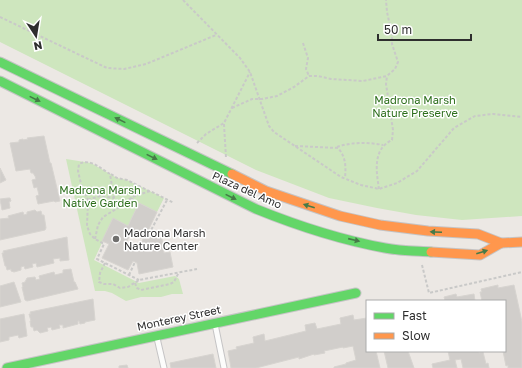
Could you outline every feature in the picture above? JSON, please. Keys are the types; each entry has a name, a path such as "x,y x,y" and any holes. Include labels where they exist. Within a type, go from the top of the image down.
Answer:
{"main road":[{"path":"0,82 4,64"},
{"name":"Plaza del Amo","path":"4,64 201,171 256,209 294,224 335,236 386,248 480,255 501,243"},
{"name":"Plaza del Amo","path":"0,82 201,171 340,216 380,225 428,231 478,234 501,243 522,242"},
{"name":"Monterey Street","path":"7,368 356,293"}],"lane":[{"path":"214,323 224,368"},
{"path":"156,336 164,368"}],"path":[{"path":"183,0 240,58 250,72 269,126 274,132 344,178 361,185 379,188 397,183 417,171 454,128 475,116 493,114 522,117"},
{"path":"232,108 242,102 252,99 277,96 294,87 309,76 363,81 386,76 395,69 398,62 392,44 392,35 386,0"},
{"path":"0,17 107,68 124,69 146,64 216,35"},
{"path":"303,43 308,58 306,68 309,76"},
{"path":"226,159 224,124 250,72"},
{"path":"379,188 377,175 380,151 392,140 393,130 386,76"},
{"path":"195,145 206,134 224,124"},
{"path":"294,146 336,147 347,144 375,143 385,145"},
{"path":"336,147 342,153 345,160 344,178"},
{"path":"139,280 97,260 104,244 90,234 87,226 88,200 82,188 78,171 79,164 84,161 91,162 117,178 127,180 174,203"},
{"path":"110,174 114,198 121,206"},
{"path":"95,239 98,225 103,218 131,198 150,191"},
{"path":"88,200 100,196 114,198"},
{"path":"131,198 138,204"},
{"path":"159,231 149,234 167,200"},
{"path":"129,275 135,262"},
{"path":"105,263 99,276 99,282 102,284 110,283 122,288 139,280 198,269"},
{"path":"422,264 429,293 522,272"},
{"path":"135,283 137,288 141,290 170,284 174,282 179,272"}],"green space":[{"name":"Madrona Marsh Nature Preserve","path":"0,0 522,0 522,216 462,220 416,215 329,198 256,170 0,42"},
{"name":"Madrona Marsh Native Garden","path":"66,159 91,163 117,178 127,180 164,198 157,212 139,203 128,226 113,219 94,260 139,283 175,276 179,279 183,294 172,294 161,297 141,297 126,301 112,293 95,291"}],"building":[{"path":"44,136 60,201 38,204 36,196 39,195 37,187 34,188 32,180 36,179 35,176 31,173 30,169 16,171 10,143 19,142 19,140 28,139 27,138"},
{"path":"0,168 6,180 0,183"},
{"path":"10,198 10,208 2,210 0,199"},
{"name":"Madrona Marsh Nature Center","path":"139,203 157,212 146,235 161,232 164,253 170,252 173,267 139,274 137,263 133,261 128,270 102,258 109,244 102,241 113,218 128,226","holes":["131,233 143,239 137,252 125,245"]},
{"path":"35,210 37,212 41,211 42,215 44,215 45,230 0,240 0,219 9,218 8,216 23,212 24,215 27,214 27,212"},
{"path":"67,237 69,260 60,261 60,258 53,259 54,263 37,267 36,263 32,264 33,267 25,269 24,266 21,267 21,270 14,272 11,271 11,269 7,270 2,253 4,253 3,251"},
{"path":"71,269 74,282 78,289 27,301 25,300 22,283 25,282 27,278 35,277 36,280 40,279 39,276 54,272 55,275 63,273 63,270"},
{"path":"14,282 21,302 0,307 0,286"},
{"path":"498,285 498,288 514,285 522,322 522,368 508,368 508,365 506,366 503,352 506,352 506,300 482,300 480,292 482,292 481,289"},
{"path":"456,294 457,297 474,294 475,300 445,300 444,297"},
{"path":"93,299 95,320 80,324 78,321 78,324 63,328 63,325 59,325 60,328 52,330 51,327 47,328 48,331 40,333 37,330 34,331 33,327 31,327 30,312"},
{"path":"24,314 27,336 19,338 18,335 9,337 9,340 0,342 0,319"},
{"path":"353,315 354,320 366,318 366,352 376,352 380,368 334,368 356,360 353,346 324,351 325,353 314,354 299,359 299,357 256,368 231,368 228,351 237,349 236,347 254,343 253,337 264,334 265,341 306,331 305,325 315,323 317,329 341,324 340,318"},
{"path":"384,352 408,352 414,368 388,368"},
{"path":"448,352 483,352 486,364 488,363 489,368 463,368 461,359 455,360 457,368 433,368 432,364 450,360"},
{"path":"213,354 216,368 171,368 170,363"},
{"path":"127,365 128,368 119,368 119,366"}],"traffic: fast":[{"path":"0,62 232,174"},
{"path":"0,81 256,209 304,227 352,241 391,249 431,252"},
{"path":"7,368 356,293"}],"traffic: slow":[{"path":"232,174 266,191 340,216 380,225 428,231 478,234 501,243 522,242"},
{"path":"431,252 480,255 501,243"}],"place":[{"name":"Madrona Marsh Nature Center","path":"116,239"}]}
